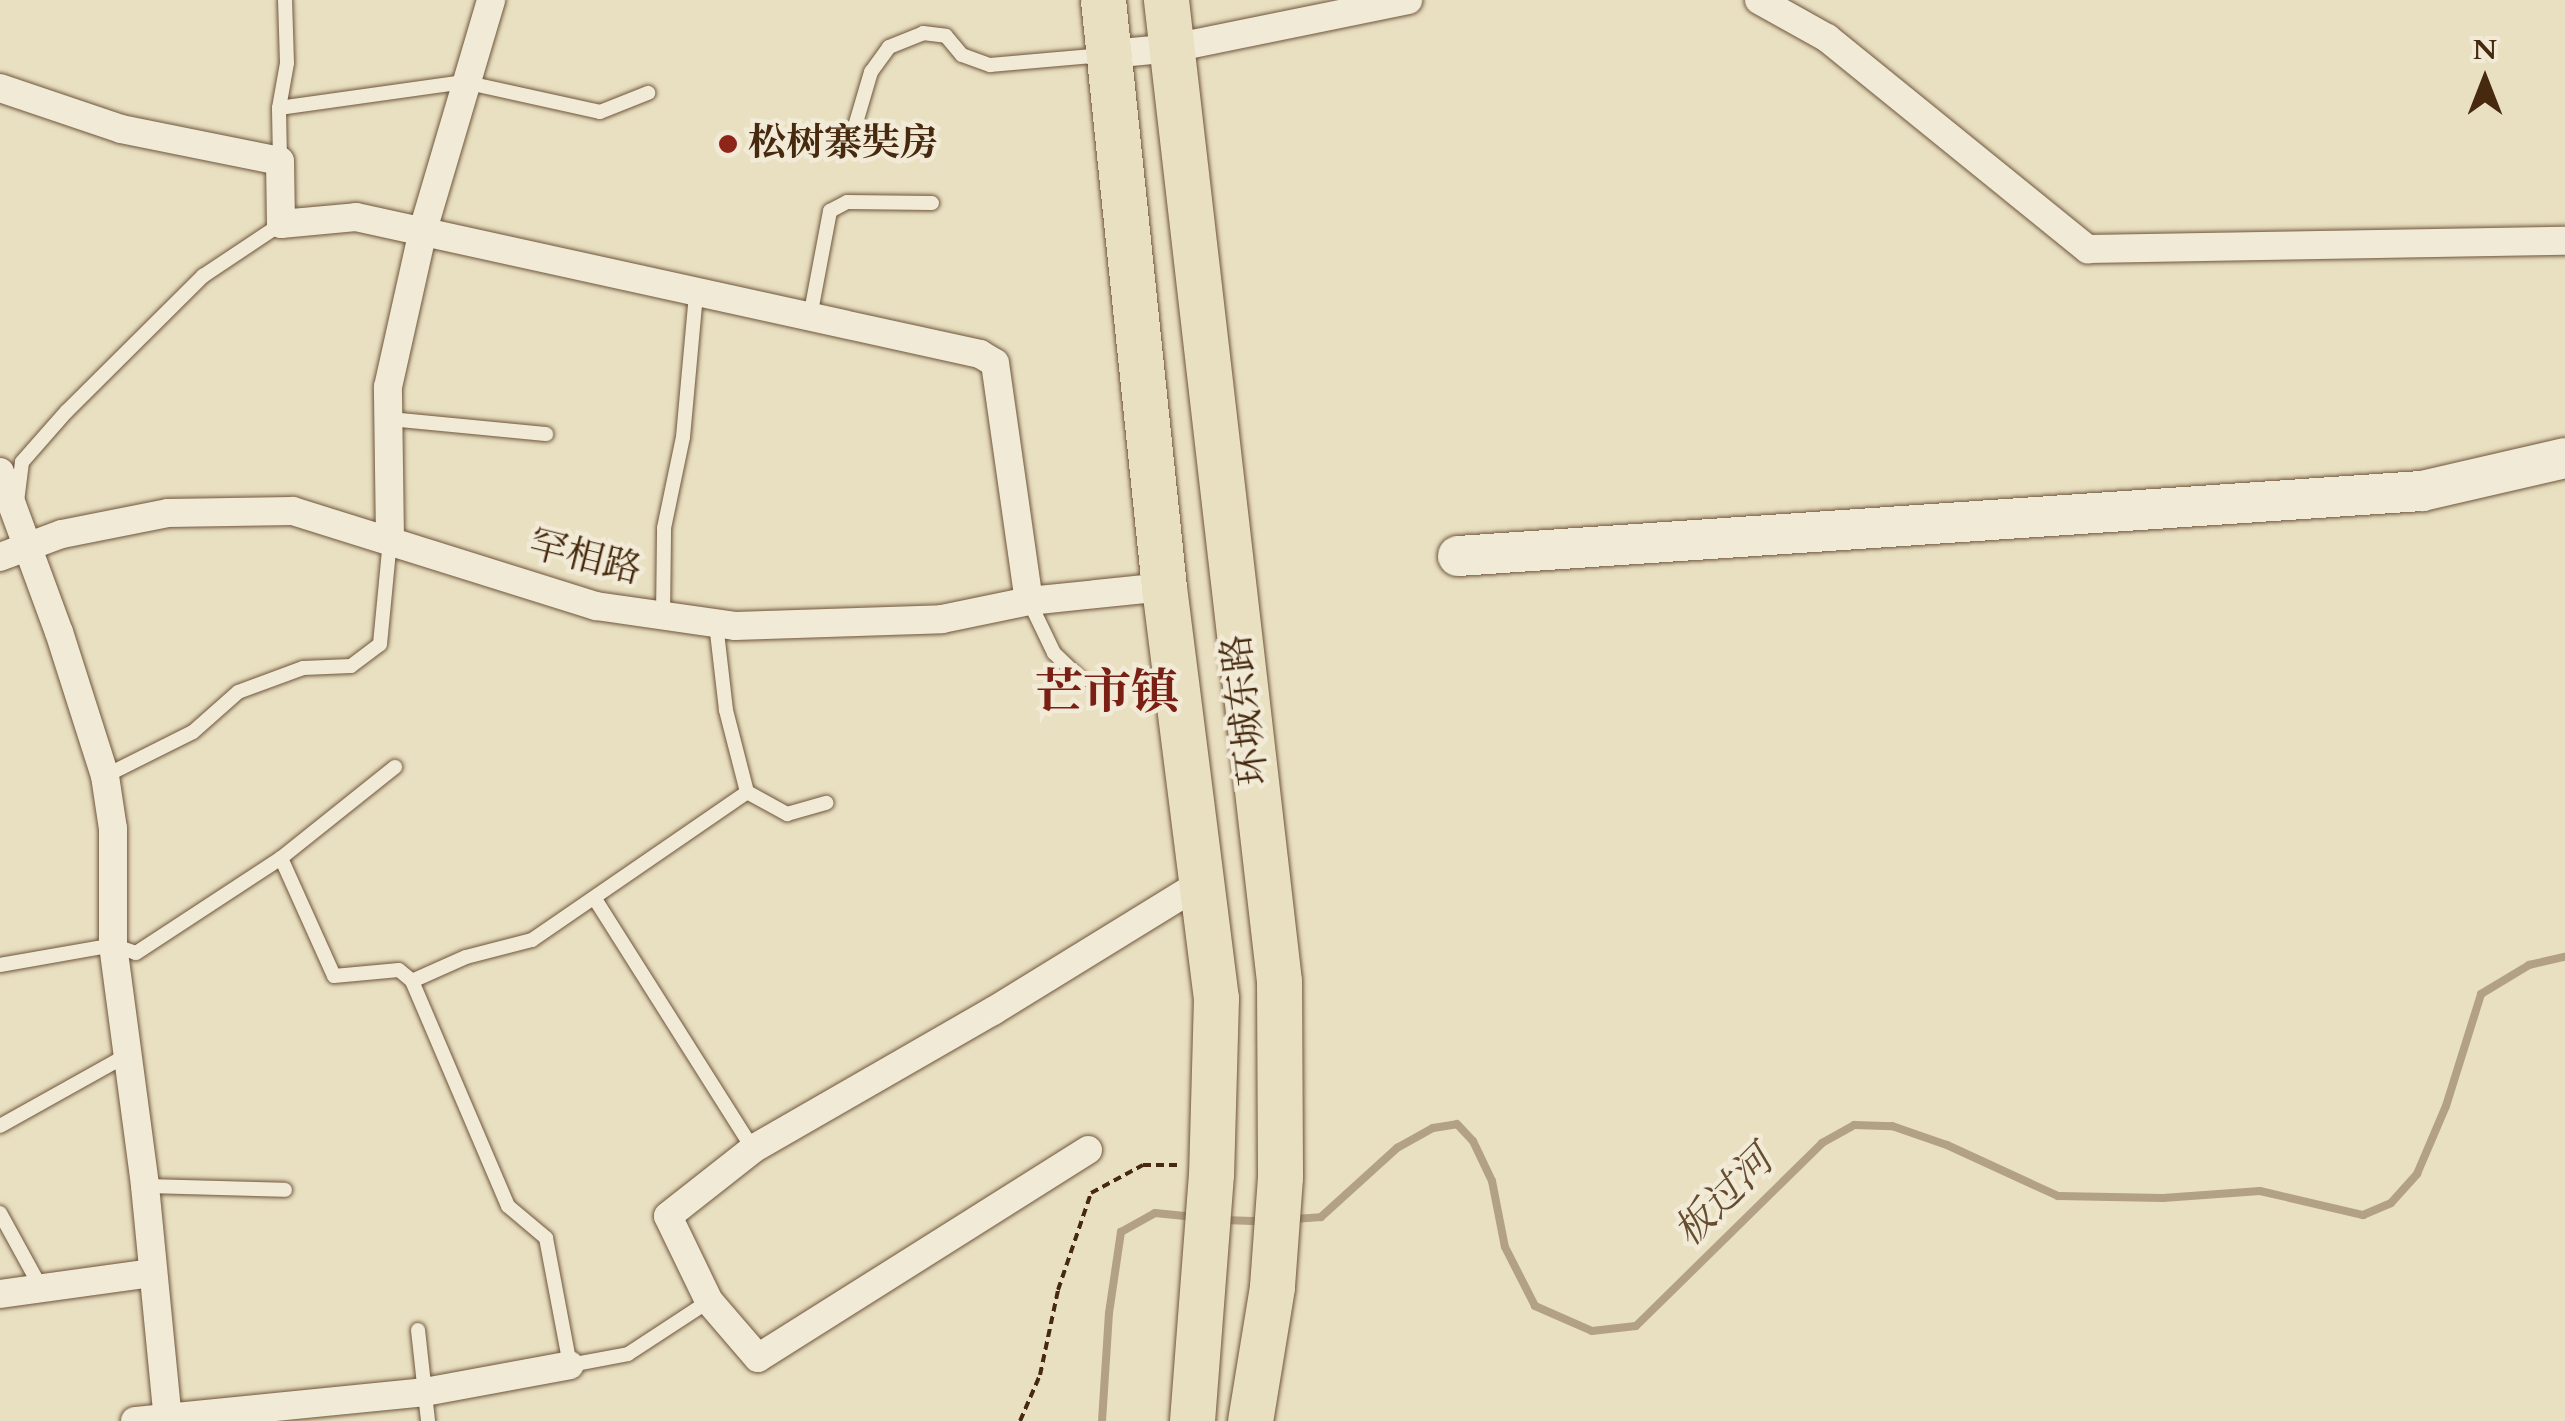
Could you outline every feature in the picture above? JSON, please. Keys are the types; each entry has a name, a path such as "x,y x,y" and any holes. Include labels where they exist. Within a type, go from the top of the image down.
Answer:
{"main road":[{"name":"环城东路","path":"1103,0 1164,587 1216,998 1204,1285 1192,1421"},
{"name":"环城东路","path":"1166,0 1280,981 1280,1176 1272,1287 1250,1421"}],"street":[{"path":"390,539 388,388 423,230 464,82 492,0"},
{"path":"1110,54 1172,48 1408,0"},
{"path":"1758,0 1827,38 2088,249 2565,240"},
{"path":"0,88 120,129 280,161 281,224 356,217 980,354 995,363 1029,601"},
{"path":"1458,556 2422,491 2565,458"},
{"path":"0,472 16,508 105,776 113,829 113,945 145,1186 167,1419"},
{"name":"罕相路","path":"0,557 62,534 168,513 293,511 596,606 716,623 942,620 1029,601 1164,587"},
{"path":"1088,1150 758,1358 709,1301 668,1216 753,1149 993,1011 1202,883"},
{"path":"0,1294 152,1272"},
{"path":"134,1421 425,1392 570,1365"}],"lane":[{"path":"280,161 278,108 287,62 285,0"},
{"path":"853,133 871,72 889,47 924,33 946,36 962,55 990,65 1110,54"},
{"path":"278,108 464,82 600,112 648,94"},
{"path":"810,318 830,210 846,202 932,203"},
{"path":"16,508 22,462 67,411 204,276 281,224"},
{"path":"664,616 664,528 682,437 696,294"},
{"path":"389,420 546,434"},
{"path":"105,776 193,732 238,692 302,668 351,666 380,644 390,539"},
{"path":"1029,601 1054,652 1082,680"},
{"path":"716,623 726,710 748,792 787,814 826,803"},
{"path":"0,965 113,945 136,953 281,858 395,767"},
{"path":"412,981 466,957 532,940 748,792"},
{"path":"281,858 334,976 398,970 412,981 508,1206 546,1238 570,1365 628,1354 709,1301"},
{"path":"595,899 753,1149"},
{"path":"0,1126 127,1055"},
{"path":"145,1186 285,1190"},
{"path":"0,1214 41,1288"},
{"path":"418,1330 428,1421"}],"path":[{"path":"1020,1421 1040,1376 1058,1290 1091,1193 1142,1165 1210,1169"}],"waterway":[{"name":"板过河","path":"1294,1219 1321,1217 1397,1148 1433,1128 1457,1124 1473,1141 1492,1181 1505,1247 1535,1306 1592,1331 1636,1326 1822,1143 1854,1125 1892,1126 1947,1145 2058,1196 2163,1198 2260,1191 2363,1215 2391,1203 2417,1174 2446,1106 2481,994 2529,965 2565,957"},
{"name":"板过河","path":"1102,1421 1109,1313 1121,1232 1155,1213 1195,1217"},
{"name":"板过河","path":"1224,1220 1260,1221"}],"place":[{"name":"松树寨奘房","path":"728,144"}],"district":[{"name":"芒市镇","path":"1107,693"}]}
